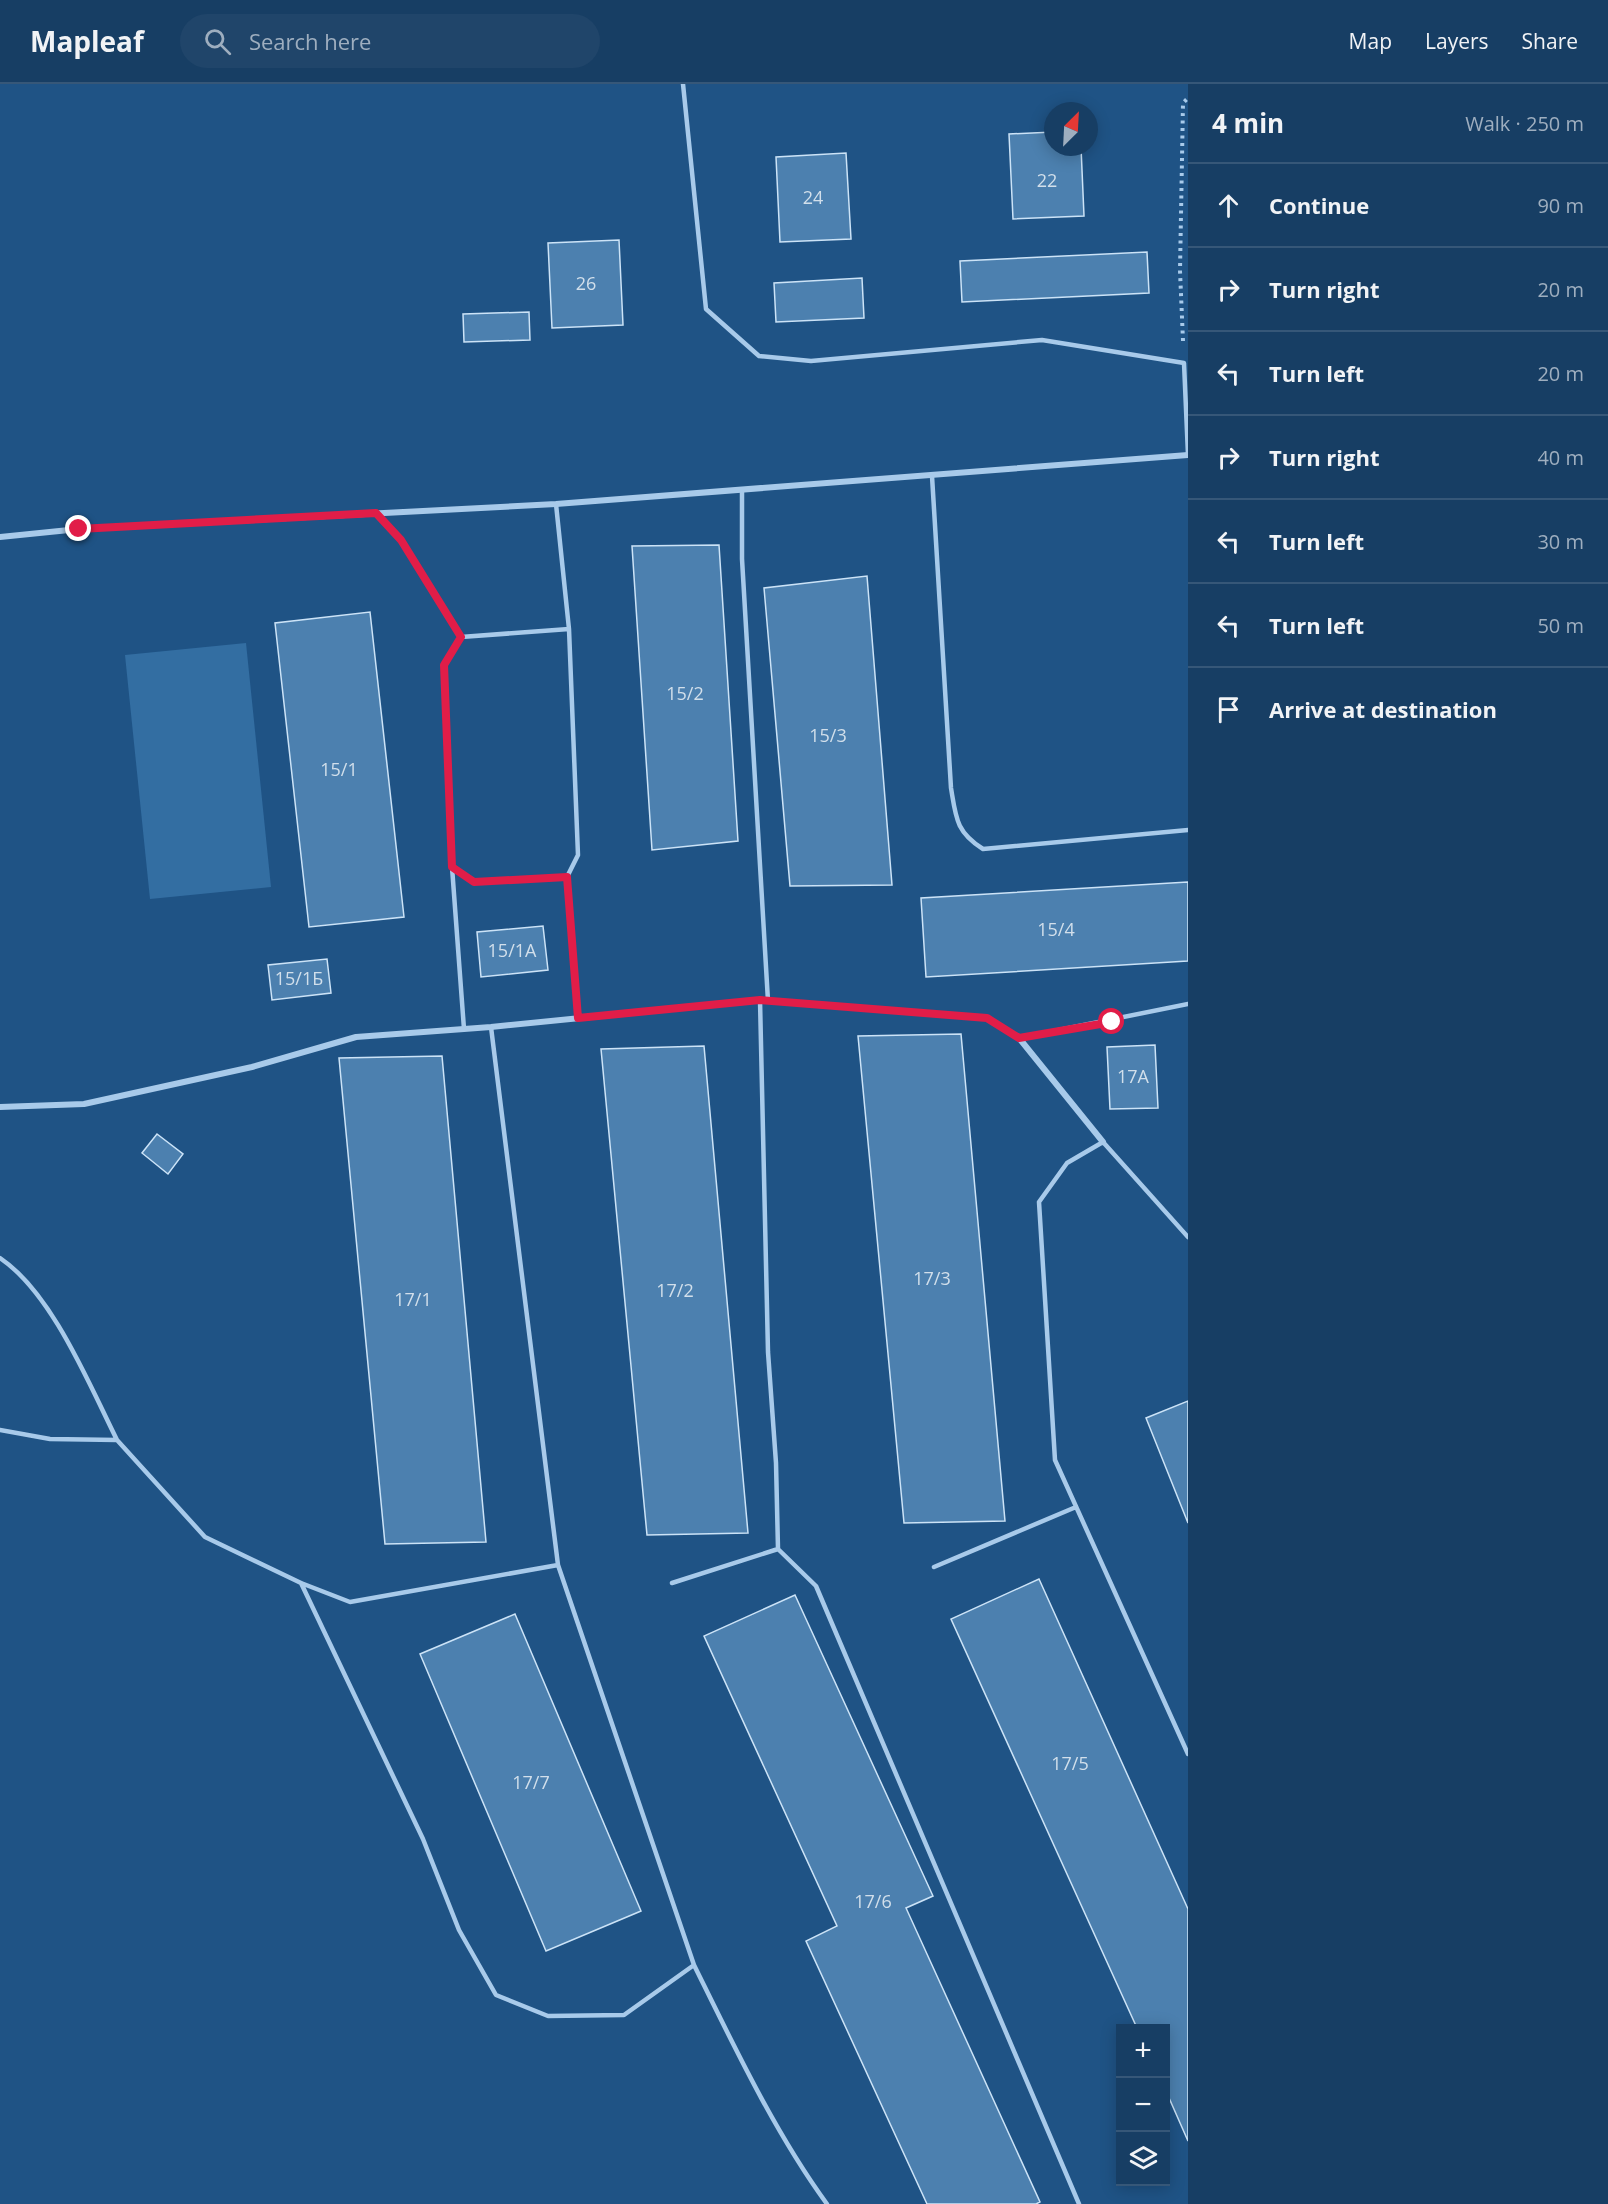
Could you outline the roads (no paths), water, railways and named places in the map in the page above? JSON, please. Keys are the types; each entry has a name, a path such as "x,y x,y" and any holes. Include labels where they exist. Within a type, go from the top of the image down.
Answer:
{"street":[{"path":"0,537 79,529 556,504 1188,455"},
{"path":"0,1107 84,1104 252,1067 356,1037 491,1027 764,1000 987,1018 1019,1038 1102,1142"}],"lane":[{"path":"683,84 706,309 759,356 811,361 1042,340 1184,363 1188,455"},
{"path":"932,476 951,788 956,819 965,838 983,849 1188,830"},
{"path":"742,490 742,559 764,1000 768,1352 777,1463 778,1548 816,1586 1079,2204"},
{"path":"556,504 568,629 578,855 567,877 578,1018"},
{"path":"376,513 401,540 461,637"},
{"path":"461,637 568,629"},
{"path":"461,637 444,665 452,867 464,1029"},
{"path":"452,867 474,882 567,877"},
{"path":"1019,1038 1188,1004"},
{"path":"491,1027 558,1565 694,1965 752,2078 809,2179 827,2204"},
{"path":"1188,1236 1102,1142 1067,1163 1039,1202 1055,1460 1188,1754"},
{"path":"0,1258 15,1268 56,1322 117,1440 205,1537 301,1583 350,1602 558,1565"},
{"path":"0,1430 50,1439 117,1440"},
{"path":"934,1567 1076,1507"},
{"path":"672,1584 778,1548"},
{"path":"301,1583 423,1839 459,1930 496,1995 548,2016 624,2015 694,1965"}]}
